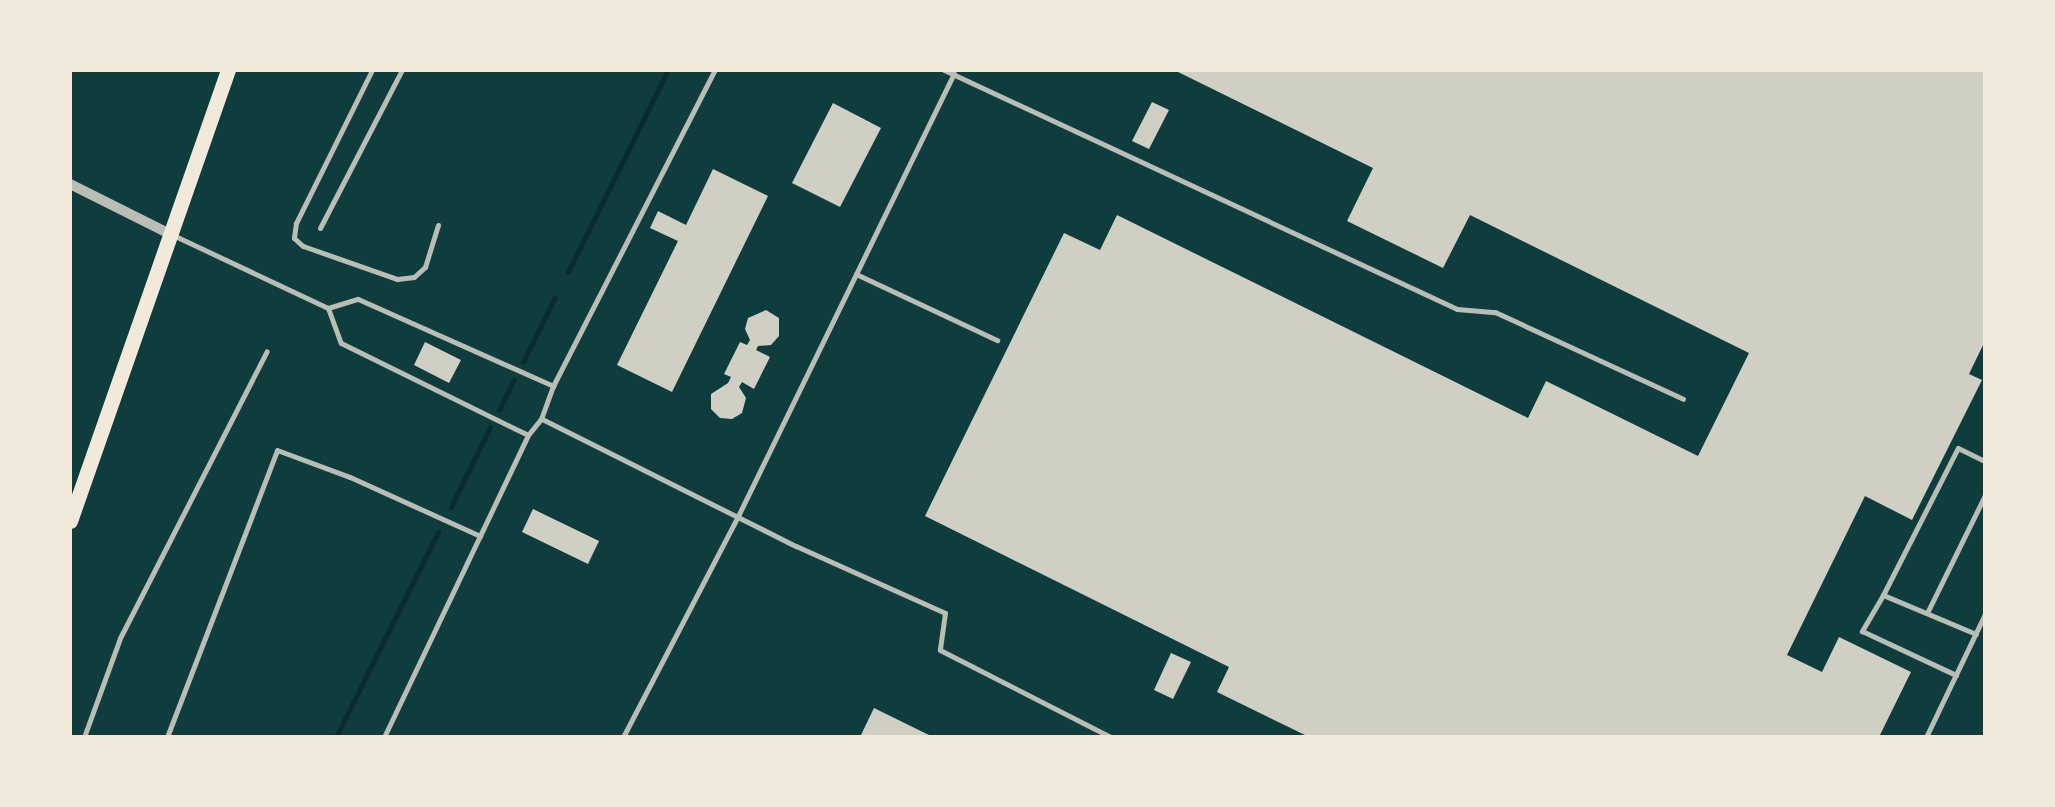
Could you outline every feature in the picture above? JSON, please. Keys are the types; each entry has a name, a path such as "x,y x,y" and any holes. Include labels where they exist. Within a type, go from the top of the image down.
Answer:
{"main road":[{"path":"70,520 228,70"}],"street":[{"path":"70,184 168,233"}],"lane":[{"path":"372,70 296,224 294,238 303,246 397,280 414,277 425,267 438,226"},
{"path":"320,228 402,70"},
{"path":"384,737 528,435 541,418 553,386 715,70"},
{"path":"944,70 1456,309 1496,312 1683,399"},
{"path":"623,737 739,514 954,74"},
{"path":"168,233 328,308 358,299 553,386"},
{"path":"856,274 997,340"},
{"path":"328,308 341,343 528,435"},
{"path":"84,737 120,638 267,350"},
{"path":"541,418 739,514 796,546 946,613 940,650 1111,737"},
{"path":"1956,675 1862,631 1958,448 1985,461"},
{"path":"166,737 277,450 350,477 480,536"},
{"path":"1927,613 1985,495"},
{"path":"1883,595 1976,634"},
{"path":"1926,737 1985,614"}],"building":[{"path":"1174,70 1985,70 1985,341 1969,374 1982,380 1912,520 1865,496 1787,655 1822,672 1839,637 1911,672 1879,737 1309,737 1217,692 1229,667 925,516 1064,233 1100,250 1117,215 1528,418 1546,381 1698,456 1749,353 1470,215 1443,268 1347,221 1373,168"},
{"path":"1152,102 1169,110 1149,149 1132,141"},
{"path":"833,103 881,128 840,207 792,183"},
{"path":"713,169 768,196 672,392 617,365 678,241 650,228 658,211 686,225"},
{"path":"766,310 779,318 779,336 771,345 758,346 756,350 770,357 754,389 742,382 739,387 746,398 742,413 732,419 720,418 711,409 711,394 728,383 731,377 724,374 740,342 747,345 750,340 745,329 748,318"},
{"path":"425,342 461,360 449,383 414,365"},
{"path":"533,509 599,541 588,564 522,532"},
{"path":"1171,653 1191,662 1173,699 1154,690"},
{"path":"874,708 933,737 860,737"}],"waterway":[{"path":"568,272 668,70"},
{"path":"523,362 555,297"},
{"path":"499,410 514,379"},
{"path":"451,507 490,427"},
{"path":"336,737 438,532"}]}
